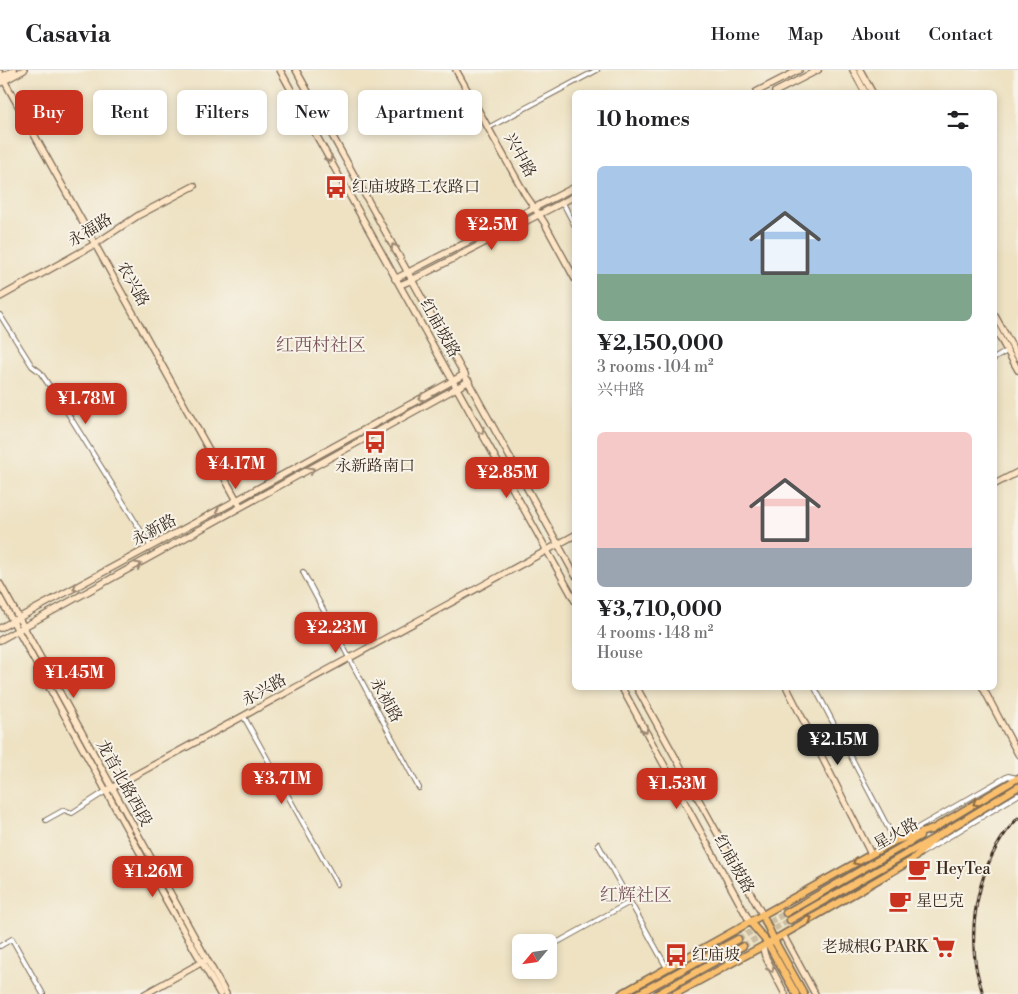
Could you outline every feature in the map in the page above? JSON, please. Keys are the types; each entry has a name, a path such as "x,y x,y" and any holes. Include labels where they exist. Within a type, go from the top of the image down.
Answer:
{"main road":[{"path":"1,78 14,70"},
{"path":"1,78 24,70"},
{"name":"红庙坡路","path":"280,70 572,596"},
{"name":"红庙坡路","path":"296,70 572,570"},
{"name":"兴中路","path":"456,70 572,274"},
{"path":"760,90 799,70"},
{"path":"779,90 818,70"},
{"path":"852,70 864,90"},
{"path":"860,70 871,90"},
{"name":"农兴路","path":"1,78 242,508"},
{"name":"永福路","path":"0,297 95,244 139,215 194,186"},
{"path":"395,279 572,189"},
{"path":"400,285 572,198"},
{"path":"997,320 1018,357"},
{"path":"997,333 1018,370"},
{"name":"永新路","path":"0,628 238,500 465,374"},
{"name":"永新路","path":"0,640 469,382"},
{"path":"997,483 1018,472"},
{"name":"永兴路","path":"109,790 572,537"},
{"name":"龙首北路西段","path":"0,584 19,618 21,629"},
{"name":"龙首北路西段","path":"0,598 12,620 21,629 204,961 220,994"},
{"name":"红庙坡路","path":"623,690 750,922"},
{"name":"红庙坡路","path":"638,690 762,914"},
{"path":"789,690 871,854"},
{"path":"984,690 1018,754"},
{"name":"星火路","path":"786,913 1018,778"},
{"name":"星火路","path":"790,920 1018,788"},
{"path":"621,994 895,841 933,829"},
{"path":"675,994 912,860 936,837"},
{"path":"762,914 770,941 796,994"},
{"path":"750,922 770,941 804,994"},
{"path":"783,934 816,994"},
{"path":"638,994 738,938"},
{"path":"770,941 763,948 765,956 785,994"},
{"path":"657,994 743,946"},
{"path":"145,994 204,961"},
{"name":"龙首北路西段","path":"204,961 226,994"}],"street":[{"path":"488,128 597,70"},
{"path":"563,203 572,220"},
{"path":"0,315 32,366 40,372 67,412 151,547"},
{"path":"997,357 1007,351"},
{"name":"永祯路","path":"303,572 419,788"},
{"path":"816,690 895,841 1008,776 1018,778"},
{"path":"244,717 337,884"},
{"name":"永兴路","path":"46,820 64,810 72,813 109,790"},
{"path":"912,860 1018,795"},
{"path":"598,844 667,968"},
{"path":"558,941 630,902"},
{"path":"0,946 12,939 43,994"}],"tunnel":[{"path":"738,939 786,913"},
{"path":"743,946 790,920"}],"railway":[{"path":"983,994 975,960 974,923 977,903 987,866 1006,832 1018,818"}],"place":[{"name":"红庙坡路工农路口","path":"336,187"},
{"name":"永新路南口","path":"375,442"},
{"name":"HeyTea","path":"919,869"},
{"name":"星巴克","path":"900,901"},
{"name":"老城根G PARK","path":"944,947"},
{"name":"红庙坡","path":"676,955"}],"district":[{"name":"红西村社区","path":"321,345"},
{"name":"红辉社区","path":"636,895"}]}
